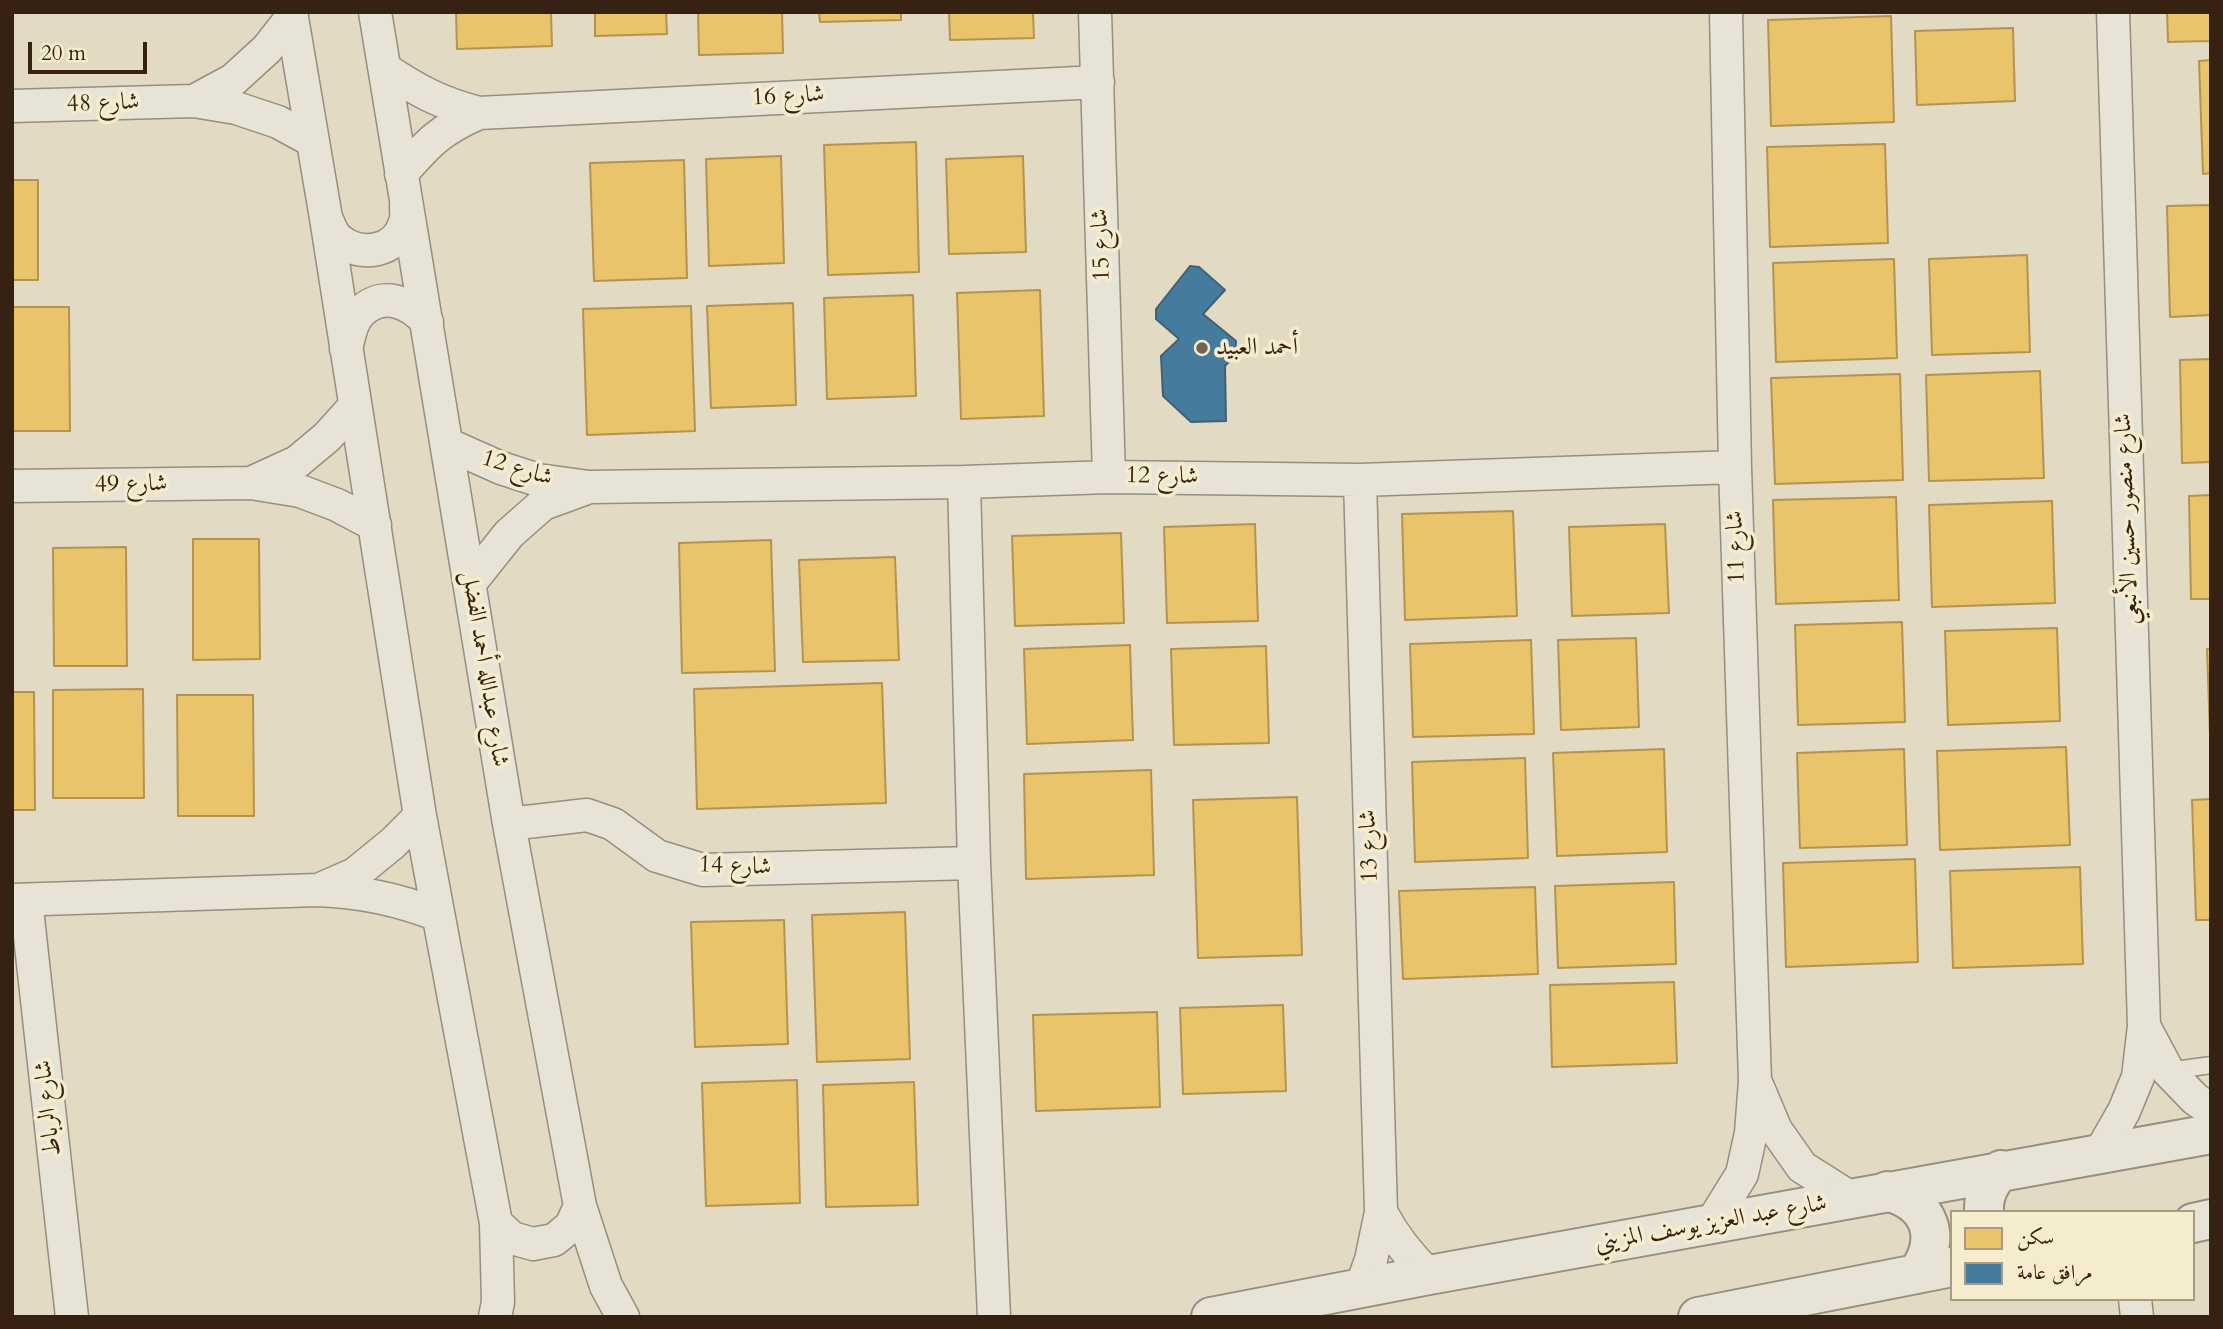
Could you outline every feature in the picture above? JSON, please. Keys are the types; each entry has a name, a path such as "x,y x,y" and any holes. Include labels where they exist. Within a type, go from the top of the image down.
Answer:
{"street":[{"name":"شارع عبدالله أحمد الفضل","path":"375,12 509,824 580,1206 606,1286 623,1317"},
{"name":"شارع 15","path":"1096,12 1109,477"},
{"name":"شارع 11","path":"1711,1224 1742,1174 1751,1133 1755,1081 1735,467 1726,12"},
{"name":"شارع منصور حسين الأنبعي","path":"2100,1153 2124,1111 2138,1076 2144,1026 2113,12"},
{"name":"شارع 48","path":"194,101 233,80 267,49 292,15"},
{"path":"292,15 420,816 496,1223 498,1302 495,1317"},
{"name":"شارع 16","path":"385,69 422,94 479,113 1098,82"},
{"name":"شارع 48","path":"12,106 194,101 247,111 278,122 313,141"},
{"name":"شارع 16","path":"404,188 426,146 452,124 479,113"},
{"path":"326,218 335,237 353,249 374,251 394,241 405,223 404,188"},
{"path":"346,348 351,329 360,313 377,302 396,300 414,307 427,322"},
{"name":"شارع 49","path":"250,483 297,462 327,438 355,407"},
{"name":"شارع 12","path":"447,444 500,468 538,480 589,487 964,482 1109,477 1360,480 1735,467"},
{"name":"شارع 13","path":"1360,480 1381,1212 1371,1260 1361,1288"},
{"path":"964,482 974,863 994,1317"},
{"name":"شارع 49","path":"12,486 250,483 300,491 337,505 375,525"},
{"name":"شارع 12","path":"470,583 509,534 543,504 589,487"},
{"name":"شارع 14","path":"509,824 587,815 613,824 657,856 702,870 974,863"},
{"name":"شارع الرباط","path":"318,890 355,874 393,844 420,816"},
{"name":"شارع الرباط","path":"72,1317 19,900 318,890 358,892 390,899 438,915"},
{"name":"شارع منصور حسين الأنبعي","path":"2144,1026 2168,1072 2195,1099 2211,1110"},
{"name":"شارع 11","path":"1755,1081 1776,1130 1802,1167 1869,1195"},
{"name":"شارع عبد العزيز يوسف المزيني","path":"1211,1317 2001,1170 2211,1134"},
{"path":"1984,1210 1983,1201 1990,1184 2001,1170"},
{"path":"1698,1317 1818,1304 1934,1270 1928,1259 1931,1241 1928,1223 1919,1207 1905,1196 1869,1195"},
{"path":"496,1223 512,1238 533,1244 554,1240 571,1226 580,1206"},
{"name":"شارع 13","path":"1381,1212 1401,1245 1429,1275"}],"lane":[{"path":"2168,1072 2211,1065"}],"building: سكن":[{"path":"456,12 551,12 552,46 457,49"},
{"path":"595,12 666,12 667,34 595,36"},
{"path":"698,12 782,12 783,53 699,55"},
{"path":"819,12 901,12 901,20 820,22"},
{"path":"949,12 1033,12 1034,38 950,40"},
{"path":"2167,12 2211,12 2211,41 2168,42"},
{"path":"1891,16 1894,122 1771,126 1768,20"},
{"path":"2013,28 2015,101 1917,105 1915,31"},
{"path":"2211,60 2211,173 2203,174 2199,61"},
{"path":"916,142 919,272 828,275 824,145"},
{"path":"1885,144 1888,243 1770,247 1767,147"},
{"path":"781,156 784,263 709,266 706,159"},
{"path":"1023,156 1026,252 949,254 946,159"},
{"path":"684,160 687,278 594,281 590,163"},
{"path":"12,180 38,180 38,280 12,280"},
{"path":"2211,205 2211,315 2170,317 2167,206"},
{"path":"2027,255 2030,352 1932,355 1929,259"},
{"path":"1894,259 1897,358 1776,362 1773,263"},
{"path":"1040,290 1044,416 961,419 957,293"},
{"path":"913,295 916,396 827,399 824,298"},
{"path":"793,303 796,405 711,408 707,306"},
{"path":"691,306 695,431 587,435 583,309"},
{"path":"12,307 69,307 70,431 12,431"},
{"path":"2211,359 2211,462 2182,463 2180,360"},
{"path":"2040,371 2044,478 1929,481 1926,375"},
{"path":"1900,374 1903,480 1775,484 1771,378"},
{"path":"2211,495 2211,599 2191,599 2189,496"},
{"path":"1896,497 1899,600 1776,604 1773,500"},
{"path":"2052,501 2055,603 1932,607 1929,505"},
{"path":"1513,511 1517,616 1405,620 1402,514"},
{"path":"1255,524 1258,621 1167,623 1164,527"},
{"path":"1665,524 1669,613 1572,616 1569,527"},
{"path":"1121,533 1124,623 1015,626 1012,536"},
{"path":"193,539 259,539 260,659 193,660"},
{"path":"771,540 775,671 682,673 679,543"},
{"path":"126,547 127,666 54,666 53,548"},
{"path":"895,557 899,660 803,662 799,560"},
{"path":"1902,622 1905,722 1798,725 1795,625"},
{"path":"2057,628 2060,721 1948,725 1945,631"},
{"path":"1636,638 1639,727 1561,730 1558,640"},
{"path":"1531,640 1534,734 1413,737 1410,644"},
{"path":"1130,645 1133,740 1027,744 1024,649"},
{"path":"1266,646 1269,743 1174,745 1171,649"},
{"path":"2207,649 2211,649 2211,764"},
{"path":"882,683 886,803 697,809 694,689"},
{"path":"143,689 144,798 53,798 53,690"},
{"path":"12,692 34,692 35,810 12,810"},
{"path":"177,695 253,695 254,816 178,816"},
{"path":"2066,747 2070,845 1940,850 1937,751"},
{"path":"1664,749 1667,852 1557,856 1553,753"},
{"path":"1904,749 1907,845 1800,848 1797,753"},
{"path":"1525,758 1528,858 1415,862 1412,762"},
{"path":"1151,770 1154,875 1026,879 1024,774"},
{"path":"1297,797 1302,955 1198,958 1193,800"},
{"path":"2211,799 2211,920 2196,920 2192,800"},
{"path":"1915,859 1918,962 1786,967 1783,863"},
{"path":"2080,867 2083,964 1953,968 1950,871"},
{"path":"1674,882 1676,964 1558,968 1555,886"},
{"path":"1535,887 1538,974 1403,979 1399,891"},
{"path":"905,912 910,1059 817,1062 812,915"},
{"path":"784,920 788,1044 695,1047 691,922"},
{"path":"1674,982 1677,1063 1552,1067 1550,985"},
{"path":"1283,1005 1286,1091 1183,1094 1180,1008"},
{"path":"1157,1012 1160,1107 1036,1111 1033,1015"},
{"path":"797,1080 800,1203 706,1206 702,1083"},
{"path":"914,1082 918,1205 826,1207 823,1085"}],"building: مرافق عامة":[{"name":"أحمد العبيد","path":"1190,266 1199,267 1225,290 1203,314 1236,341 1235,355 1225,366 1226,421 1191,422 1163,396 1161,356 1179,339 1156,319 1156,309"}],"place":[{"name":"أحمد العبيد","path":"1202,348"}]}
